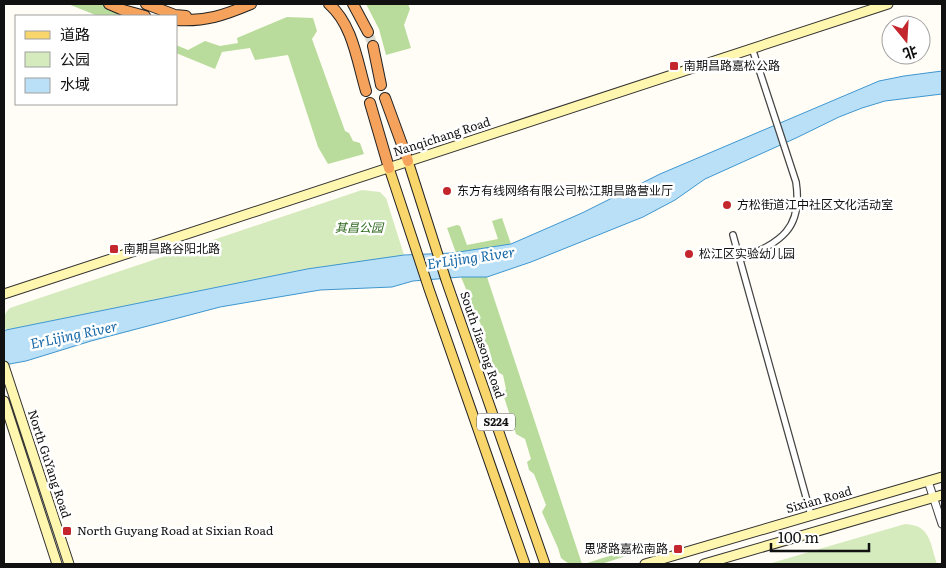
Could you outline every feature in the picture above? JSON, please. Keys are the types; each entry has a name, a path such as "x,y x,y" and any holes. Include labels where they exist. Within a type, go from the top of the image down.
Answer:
{"highway":[{"path":"146,4 174,14 212,18"},
{"path":"178,20 198,21 212,18 251,4"},
{"path":"329,4 344,21 366,90"},
{"path":"354,4 368,32"},
{"path":"114,6 142,15"},
{"path":"373,46 381,85"},
{"path":"386,98 408,161"},
{"path":"370,103 390,168"}],"main road":[{"name":"Nanqichang Road","path":"4,294 888,4"},
{"name":"South Jiasong Road","path":"408,161 446,280 545,564"},
{"name":"S224","path":"390,168 429,289 525,564"},
{"name":"North GuYang Road","path":"4,368 69,564"},
{"name":"North GuYang Road","path":"4,401 57,564"},
{"name":"Sixian Road","path":"645,564 942,477"},
{"path":"704,564 938,496"}],"street":[{"path":"741,259 761,250 783,236 793,222 799,199 796,182 752,48"},
{"path":"733,235 811,515"},
{"path":"928,481 938,496 942,524"}],"green space":[{"path":"68,4 114,4 124,15 96,15"},
{"path":"366,4 408,4 410,9 404,25 411,48 386,55 379,29"},
{"path":"287,17 313,18 317,31 312,39 345,131 349,133 353,141 360,143 364,154 328,164 318,147 288,55 255,60 250,48 222,52 215,69 178,54 178,46 188,50 205,41 220,46 238,43 237,38"},
{"name":"其昌公园","path":"362,190 380,192 386,198 404,255 374,261 307,269 6,330 4,318 10,308"},
{"path":"502,218 511,244 456,253 447,228 460,226 467,245 498,239 492,221"},
{"path":"461,277 487,277 582,564 569,564 561,558 542,512 546,505 534,474 529,470 527,462 531,459 525,439 516,434 503,394 506,389 503,375 492,369 488,345 484,343 486,337"},
{"path":"905,524 914,525 925,532 931,543 937,564 768,564"},
{"path":"653,542 652,548 601,564 584,564"}],"water":[{"name":"ErLijing River","path":"942,71 942,94 885,101 839,117 705,179 675,200 643,217 531,262 487,277 413,281 392,287 320,290 220,307 91,341 26,361 4,365 4,331 6,330 307,269 404,255 452,253 511,244 582,213 660,174 879,81"}],"tunnel":[{"path":"368,32 373,46"}],"place":[{"name":"南期昌路嘉松公路","path":"674,66"},
{"name":"东方有线网络有限公司松江期昌路营业厅","path":"447,191"},
{"name":"方松街道江中社区文化活动室","path":"727,205"},
{"name":"南期昌路谷阳北路","path":"114,249"},
{"name":"松江区实验幼儿园","path":"689,254"},
{"name":"North Guyang Road at Sixian Road","path":"67,531"},
{"name":"思贤路嘉松南路","path":"678,549"}]}
